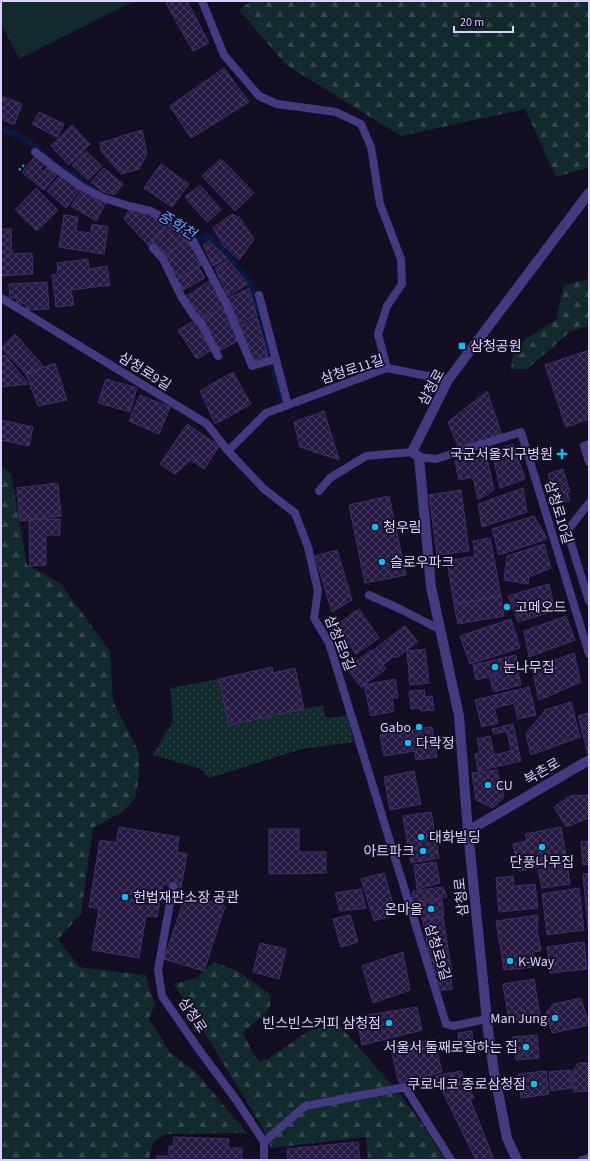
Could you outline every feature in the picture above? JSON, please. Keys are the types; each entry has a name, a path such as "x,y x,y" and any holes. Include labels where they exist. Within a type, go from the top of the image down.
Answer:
{"street":[{"name":"삼청로","path":"517,1160 507,1138 494,1072 487,1019 468,831 459,716 431,587 416,455 448,380 589,193"},
{"name":"북촌로","path":"468,831 589,760"}],"lane":[{"path":"202,1 224,55 259,96 277,104 336,112 361,124 371,147 380,204 401,259 402,284 387,306 378,334 387,368"},
{"path":"35,152 84,188 104,198 151,211 181,228 193,241 226,301 252,366 276,359"},
{"path":"153,248 163,259 181,296 194,316 200,321 218,356"},
{"path":"259,295 288,405"},
{"name":"삼청로9길","path":"1,298 207,424 228,451 264,489 295,513 308,547 318,591 314,618 329,643 446,1024 453,1026 487,1019"},
{"name":"삼청로11길","path":"228,451 266,414 387,368 448,380"},
{"name":"삼청로10길","path":"416,455 436,459 521,432 589,654"},
{"path":"589,444 584,446 589,462"},
{"path":"319,491 330,478 366,456 416,455"},
{"path":"589,503 567,531 589,602"},
{"path":"369,595 441,630"},
{"name":"삼청로","path":"173,886 158,970 162,996 237,1101 264,1142"},
{"path":"264,1160 264,1142 305,1106 405,1087 451,1160"},
{"path":"582,1160 589,1158"}],"green space":[{"path":"1,1 134,1 19,59 1,24"},
{"path":"251,1 589,1 589,167 556,177 525,109 401,136 285,64 239,10"},
{"path":"589,279 589,326 571,331 527,369 511,369 513,354 527,338 556,320 564,285"},
{"path":"1,465 11,474 27,565 60,583 110,651 113,701 139,752 139,777 135,798 124,811 93,828 81,914 58,939 79,967 145,975 155,1005 149,1018 170,1053 195,1071 247,1133 165,1134 153,1142 149,1160 1,1160"},
{"path":"219,679 230,725 311,707 323,706 326,718 347,716 354,742 302,749 209,778 201,769 153,755 173,721 170,688"},
{"path":"214,962 239,972 271,995 270,1004 266,1012 243,1033 252,1051 260,1062 269,1058 312,1029 339,1025 399,1093 421,1122 445,1160 368,1160 366,1137 271,1148 262,1127 174,984 197,978"}],"building":[{"path":"170,1 187,1 209,43 193,51 166,3"},
{"path":"224,68 249,102 191,138 170,106"},
{"path":"1,96 22,104 14,125 1,119"},
{"path":"39,112 64,124 57,137 32,124"},
{"path":"72,125 90,144 69,165 51,146"},
{"path":"142,130 147,154 139,169 121,174 101,151 100,143"},
{"path":"86,151 102,166 88,180 72,165"},
{"path":"37,154 46,162 40,169 43,172 50,164 59,172 44,190 22,172"},
{"path":"221,159 254,193 235,211 202,176"},
{"path":"161,164 189,184 172,207 144,188"},
{"path":"104,168 123,184 114,195 102,191 91,182"},
{"path":"61,174 81,188 66,208 47,191"},
{"path":"200,185 221,210 207,222 185,197"},
{"path":"36,188 58,210 37,231 15,210"},
{"path":"82,190 106,202 96,221 71,206"},
{"path":"131,207 169,223 149,246 124,219"},
{"path":"232,214 240,218 254,239 239,260 223,245 213,228"},
{"path":"64,215 78,217 76,231 91,233 92,224 108,227 104,254 59,247"},
{"path":"169,223 179,229 187,240 164,256 152,243"},
{"path":"1,229 11,229 12,254 32,253 33,274 1,276"},
{"path":"187,240 203,264 177,280 164,256"},
{"path":"209,241 227,258 213,266 203,245"},
{"path":"88,259 89,269 107,266 110,285 71,290 74,305 56,307 52,275 58,274 57,263"},
{"path":"228,260 248,284 228,296 215,268"},
{"path":"199,267 205,278 183,290 177,280"},
{"path":"211,280 224,306 201,319 186,296"},
{"path":"47,282 49,309 26,310 26,304 17,304 16,298 10,298 9,284"},
{"path":"249,288 257,316 238,323 229,298"},
{"path":"225,307 239,340 220,351 202,320"},
{"path":"257,318 268,356 254,361 239,325"},
{"path":"197,319 213,349 197,359 178,330"},
{"path":"15,334 44,367 26,374 1,348"},
{"path":"589,350 589,419 566,427 545,365"},
{"path":"1,355 6,356 28,384 1,387"},
{"path":"55,363 67,400 38,406 26,374"},
{"path":"233,372 251,404 215,424 200,391"},
{"path":"106,379 137,388 130,412 98,403"},
{"path":"487,391 502,435 458,447 448,422"},
{"path":"140,395 170,407 159,434 129,421"},
{"path":"324,411 339,460 300,447 294,422"},
{"path":"1,420 33,427 29,446 1,440"},
{"path":"187,424 219,446 204,469 191,460 175,474 160,464"},
{"path":"513,444 525,479 500,488 492,452"},
{"path":"486,454 494,490 478,500 473,477 459,480 455,461"},
{"path":"563,469 570,492 567,493 570,500 557,504 548,474"},
{"path":"58,483 61,516 20,521 17,488"},
{"path":"523,488 527,512 482,527 478,504"},
{"path":"461,490 469,551 437,555 429,495"},
{"path":"389,496 406,575 365,583 349,505"},
{"path":"534,516 547,539 499,555 492,529"},
{"path":"60,519 60,535 46,535 46,565 30,566 29,520"},
{"path":"490,538 501,596 454,604 447,561 475,556 473,541"},
{"path":"544,544 551,568 529,577 528,584 504,580 507,556"},
{"path":"337,550 352,600 332,612 315,556"},
{"path":"549,584 555,611 518,622 508,596"},
{"path":"501,596 504,616 458,624 454,604"},
{"path":"359,609 379,638 356,654 336,625"},
{"path":"566,616 575,640 529,657 524,631"},
{"path":"511,619 520,648 470,664 460,636"},
{"path":"405,626 418,642 396,658 394,656 383,665 372,651"},
{"path":"425,649 429,683 410,685 407,651"},
{"path":"371,650 386,669 361,687 347,669"},
{"path":"574,653 581,682 539,700 532,668"},
{"path":"516,655 519,669 476,680 473,665"},
{"path":"272,667 273,673 295,668 304,709 229,725 219,679"},
{"path":"518,671 521,685 494,692 490,678"},
{"path":"395,679 398,697 392,699 394,711 371,716 364,685"},
{"path":"529,687 536,715 518,719 514,703 494,708 498,723 482,727 475,700"},
{"path":"424,690 425,697 432,696 434,710 421,711 420,708 411,709 409,691"},
{"path":"571,702 580,737 531,755 526,734 545,710"},
{"path":"589,713 589,754 588,754 578,716"},
{"path":"513,724 521,761 478,771 475,754 480,753 477,739 490,736 494,755 511,751 507,731 494,734 492,729"},
{"name":"다락정","path":"432,727 437,757 416,760 415,751 384,756 380,735"},
{"name":"CU","path":"497,770 504,797 493,808 476,800 472,773"},
{"path":"414,771 421,804 390,810 384,777"},
{"path":"589,795 589,818 566,827 554,807 570,796"},
{"name":"대화빌딩","path":"431,812 439,858 411,863 403,816"},
{"name":"헌법재판소장 공관","path":"119,827 179,837 177,852 187,854 181,888 163,884 157,917 146,916 139,958 92,950 99,909 89,907 100,840 116,843"},
{"path":"561,827 567,861 519,871 513,844 527,841 525,834"},
{"path":"269,829 299,829 299,852 326,852 326,873 269,874"},
{"path":"589,841 589,864 583,865 581,842"},
{"path":"436,862 440,883 417,889 414,865"},
{"path":"567,864 570,884 542,888 538,870"},
{"path":"384,873 396,914 374,921 361,879"},
{"path":"589,873 589,938 583,874"},
{"path":"513,876 514,886 535,884 538,908 499,912 496,878"},
{"path":"443,887 447,897 411,902 413,891"},
{"path":"579,888 584,930 547,935 542,894"},
{"path":"361,889 366,908 340,911 335,893"},
{"path":"186,894 225,906 204,971 164,959"},
{"path":"442,899 444,916 422,919 419,902"},
{"path":"350,915 358,942 341,947 333,919"},
{"path":"538,915 537,930 541,951 533,952 535,967 504,970 496,921"},
{"path":"443,917 452,973 432,976 423,920"},
{"path":"584,942 587,969 550,973 547,947"},
{"path":"260,943 286,949 279,979 253,972"},
{"path":"403,952 410,990 373,1003 362,966"},
{"path":"451,977 452,989 437,991 435,980"},
{"path":"534,979 540,1016 509,1021 503,984"},
{"path":"581,998 589,1025 552,1033 546,1013 553,1004"},
{"name":"빈스빈스커피 삼청점","path":"417,1007 422,1030 362,1045 356,1017"},
{"path":"472,1031 473,1047 459,1044 458,1033"},
{"name":"서울서 둘째로잘하는 집","path":"537,1035 539,1058 516,1060 513,1037"},
{"path":"434,1039 442,1072 399,1083 391,1049"},
{"path":"579,1063 589,1063 589,1091 574,1092 572,1071"},
{"path":"570,1070 572,1088 551,1091 549,1072"},
{"path":"461,1071 474,1098 470,1099 494,1160 476,1160 435,1076"},
{"name":"쿠로네코 종로삼청점","path":"546,1071 549,1094 521,1098 518,1074"},
{"path":"174,1137 229,1139 228,1148 242,1148 242,1160 157,1160 157,1156 169,1156 169,1146 173,1146"},
{"path":"358,1142 360,1160 288,1160 287,1149"}],"waterway":[{"name":"중학천","path":"1,130 13,133 34,145 49,159 93,189"},
{"name":"중학천","path":"192,235 196,240 209,237 220,247 248,280 254,295 284,407"}],"place":[{"name":"삼청공원","path":"462,346"},
{"name":"국군서울지구병원","path":"562,454"},
{"name":"청우림","path":"375,527"},
{"name":"슬로우파크","path":"382,562"},
{"name":"고메오드","path":"507,607"},
{"name":"눈나무집","path":"495,667"},
{"name":"Gabo","path":"419,727"},
{"name":"다락정","path":"408,743"},
{"name":"CU","path":"488,785"},
{"name":"대화빌딩","path":"421,837"},
{"name":"단풍나무집","path":"542,847"},
{"name":"아트파크","path":"423,851"},
{"name":"헌법재판소장 공관","path":"125,897"},
{"name":"온마을","path":"431,909"},
{"name":"K-Way","path":"510,961"},
{"name":"Man Jung","path":"555,1018"},
{"name":"빈스빈스커피 삼청점","path":"389,1023"},
{"name":"서울서 둘째로잘하는 집","path":"526,1047"},
{"name":"쿠로네코 종로삼청점","path":"534,1084"}]}
